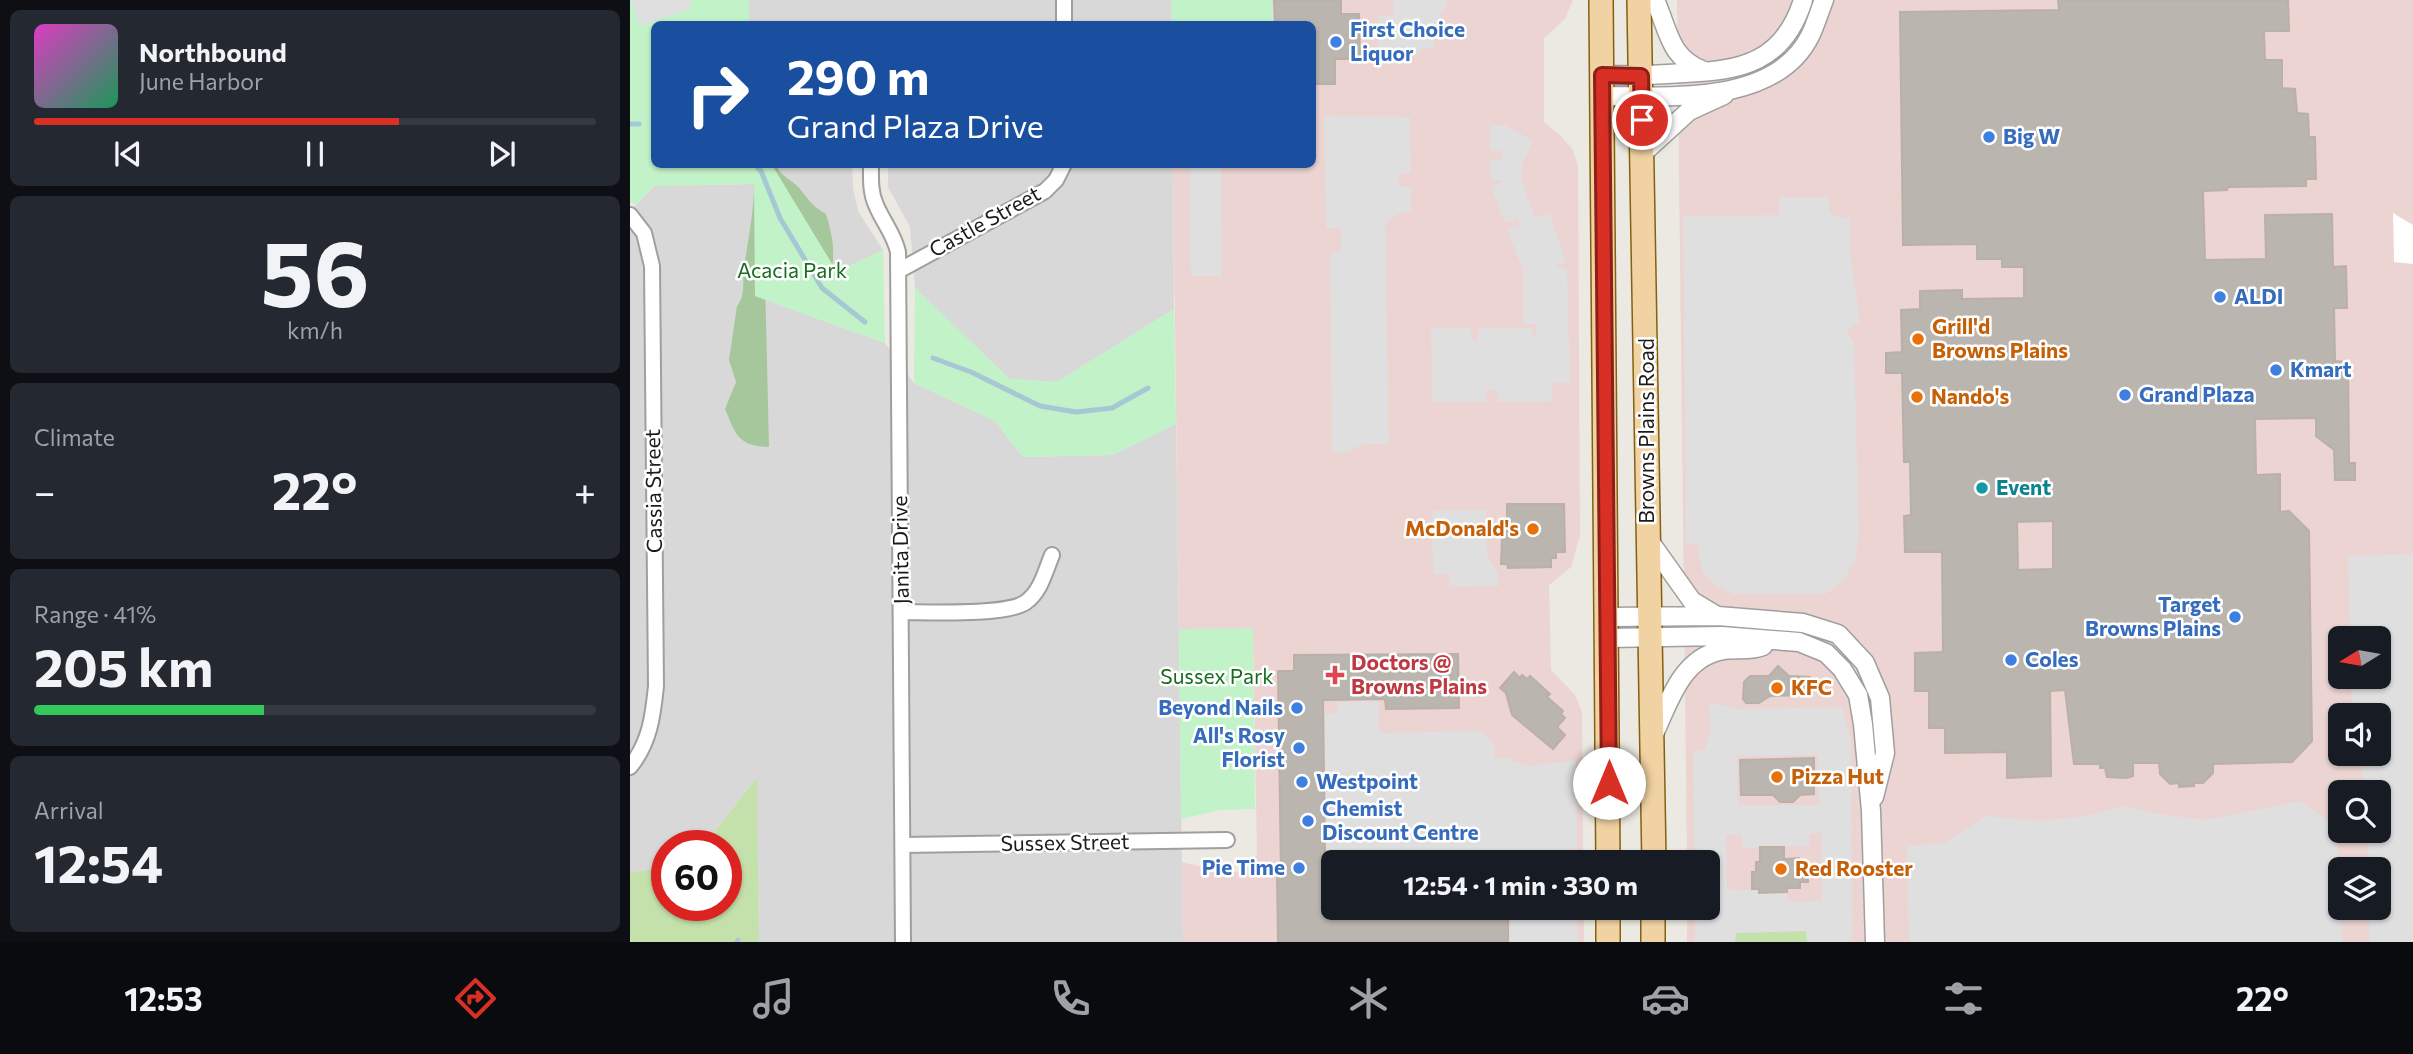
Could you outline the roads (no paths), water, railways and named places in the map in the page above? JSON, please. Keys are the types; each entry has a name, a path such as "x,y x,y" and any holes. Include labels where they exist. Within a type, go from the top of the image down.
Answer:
{"main road":[{"name":"Browns Plains Road","path":"1601,0 1608,850"},
{"name":"Browns Plains Road","path":"1639,0 1654,850"},
{"path":"1608,920 1608,942"},
{"path":"1653,920 1653,942"}],"street":[{"path":"1063,0 1064,21"},
{"path":"1655,0 1679,56 1688,65 1708,72"},
{"path":"1641,86 1741,67 1761,58 1789,32 1803,0"},
{"path":"1643,153 1689,111 1733,90 1761,81 1791,59 1810,37 1824,0"},
{"path":"1602,86 1733,90"},
{"name":"Janita Drive","path":"871,168 870,184 875,204 895,239 898,271 903,942"},
{"name":"Castle Street","path":"898,271 1045,191 1056,180 1062,168"},
{"name":"Cassia Street","path":"630,215 644,233 652,266 656,686 652,724 641,753 630,766"},
{"path":"1648,539 1692,601 1718,616"},
{"path":"902,612 1006,610 1025,603 1038,590 1052,555"},
{"path":"1650,627 1718,616 1803,623 1838,634 1865,663 1880,698 1885,753 1871,811"},
{"path":"1608,627 1650,627 1800,642 1826,653 1842,669 1858,695 1871,811 1875,942"},
{"path":"1653,737 1681,678 1693,664 1715,651 1759,648 1772,640"},
{"name":"Sussex Street","path":"902,845 1227,840"}],"waterway":[{"path":"630,124 639,124"},
{"path":"758,168 780,218 822,288 865,322"},
{"path":"933,358 971,372 1040,406 1076,412 1112,408 1148,388"}],"place":[{"name":"First Choice Liquor","path":"1336,42"},
{"name":"Big W","path":"1989,137"},
{"name":"ALDI","path":"2220,297"},
{"name":"Grill'd Browns Plains","path":"1918,339"},
{"name":"Kmart","path":"2276,370"},
{"name":"Grand Plaza","path":"2125,395"},
{"name":"Nando's","path":"1917,397"},
{"name":"Event","path":"1982,488"},
{"name":"McDonald's","path":"1533,529"},
{"name":"Target Browns Plains","path":"2235,617"},
{"name":"Coles","path":"2011,660"},
{"name":"Doctors @ Browns Plains","path":"1335,675"},
{"name":"KFC","path":"1777,688"},
{"name":"Beyond Nails","path":"1297,708"},
{"name":"All's Rosy Florist","path":"1299,748"},
{"name":"Pizza Hut","path":"1777,777"},
{"name":"Westpoint","path":"1302,782"},
{"name":"Chemist Discount Centre","path":"1308,821"},
{"name":"Pie Time","path":"1299,868"},
{"name":"Red Rooster","path":"1781,869"}],"park label":[{"name":"Acacia Park","path":"792,271"},
{"name":"Sussex Park","path":"1217,677"}]}
